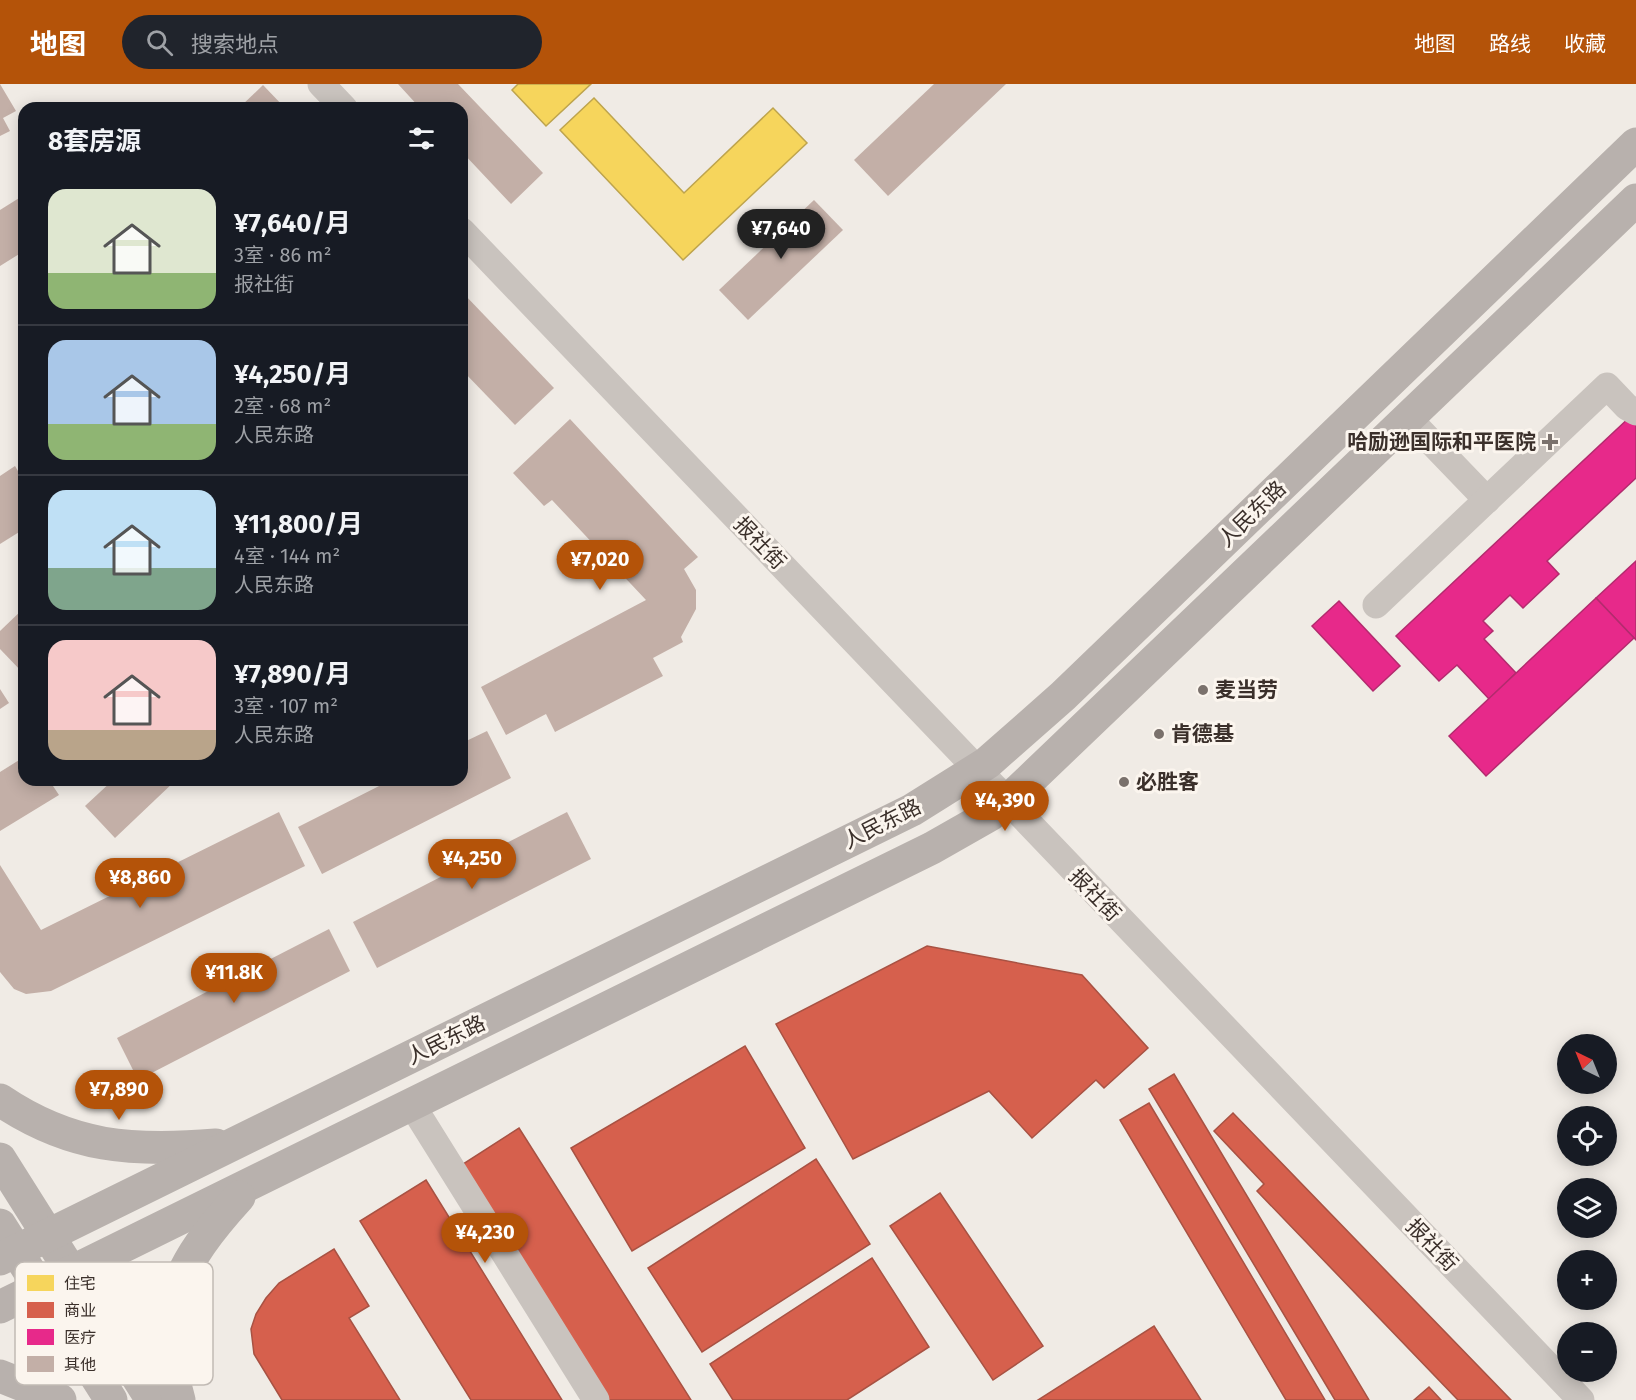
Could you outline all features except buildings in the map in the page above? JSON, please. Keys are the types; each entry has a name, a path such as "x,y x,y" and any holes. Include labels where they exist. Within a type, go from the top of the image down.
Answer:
{"main road":[{"name":"人民东路","path":"19,1243 236,1143 912,810 977,771 1063,696 1636,144"},
{"name":"人民东路","path":"92,1262 932,848 990,815 1112,704 1636,200"},
{"path":"0,1100 54,1131 86,1142 130,1148 171,1149 236,1143"},
{"path":"0,1159 19,1243 37,1262"},
{"path":"189,1262 196,1248 251,1184"},
{"name":"人民东路","path":"0,1307 15,1300"},
{"path":"0,1376 15,1382"},
{"path":"22,1385 60,1400"},
{"path":"104,1385 111,1400"},
{"path":"140,1385 152,1400"},
{"path":"176,1385 179,1400"}],"street":[{"path":"321,84 338,102"},
{"name":"报社街","path":"468,237 1581,1400"},
{"path":"1376,605 1607,386 1627,407 1636,412"},
{"path":"1409,418 1486,500"},
{"path":"412,1105 596,1400"}],"place":[{"name":"哈励逊国际和平医院","path":"1550,442"},
{"name":"麦当劳","path":"1203,690"},
{"name":"肯德基","path":"1159,734"},
{"name":"必胜客","path":"1124,782"}]}
